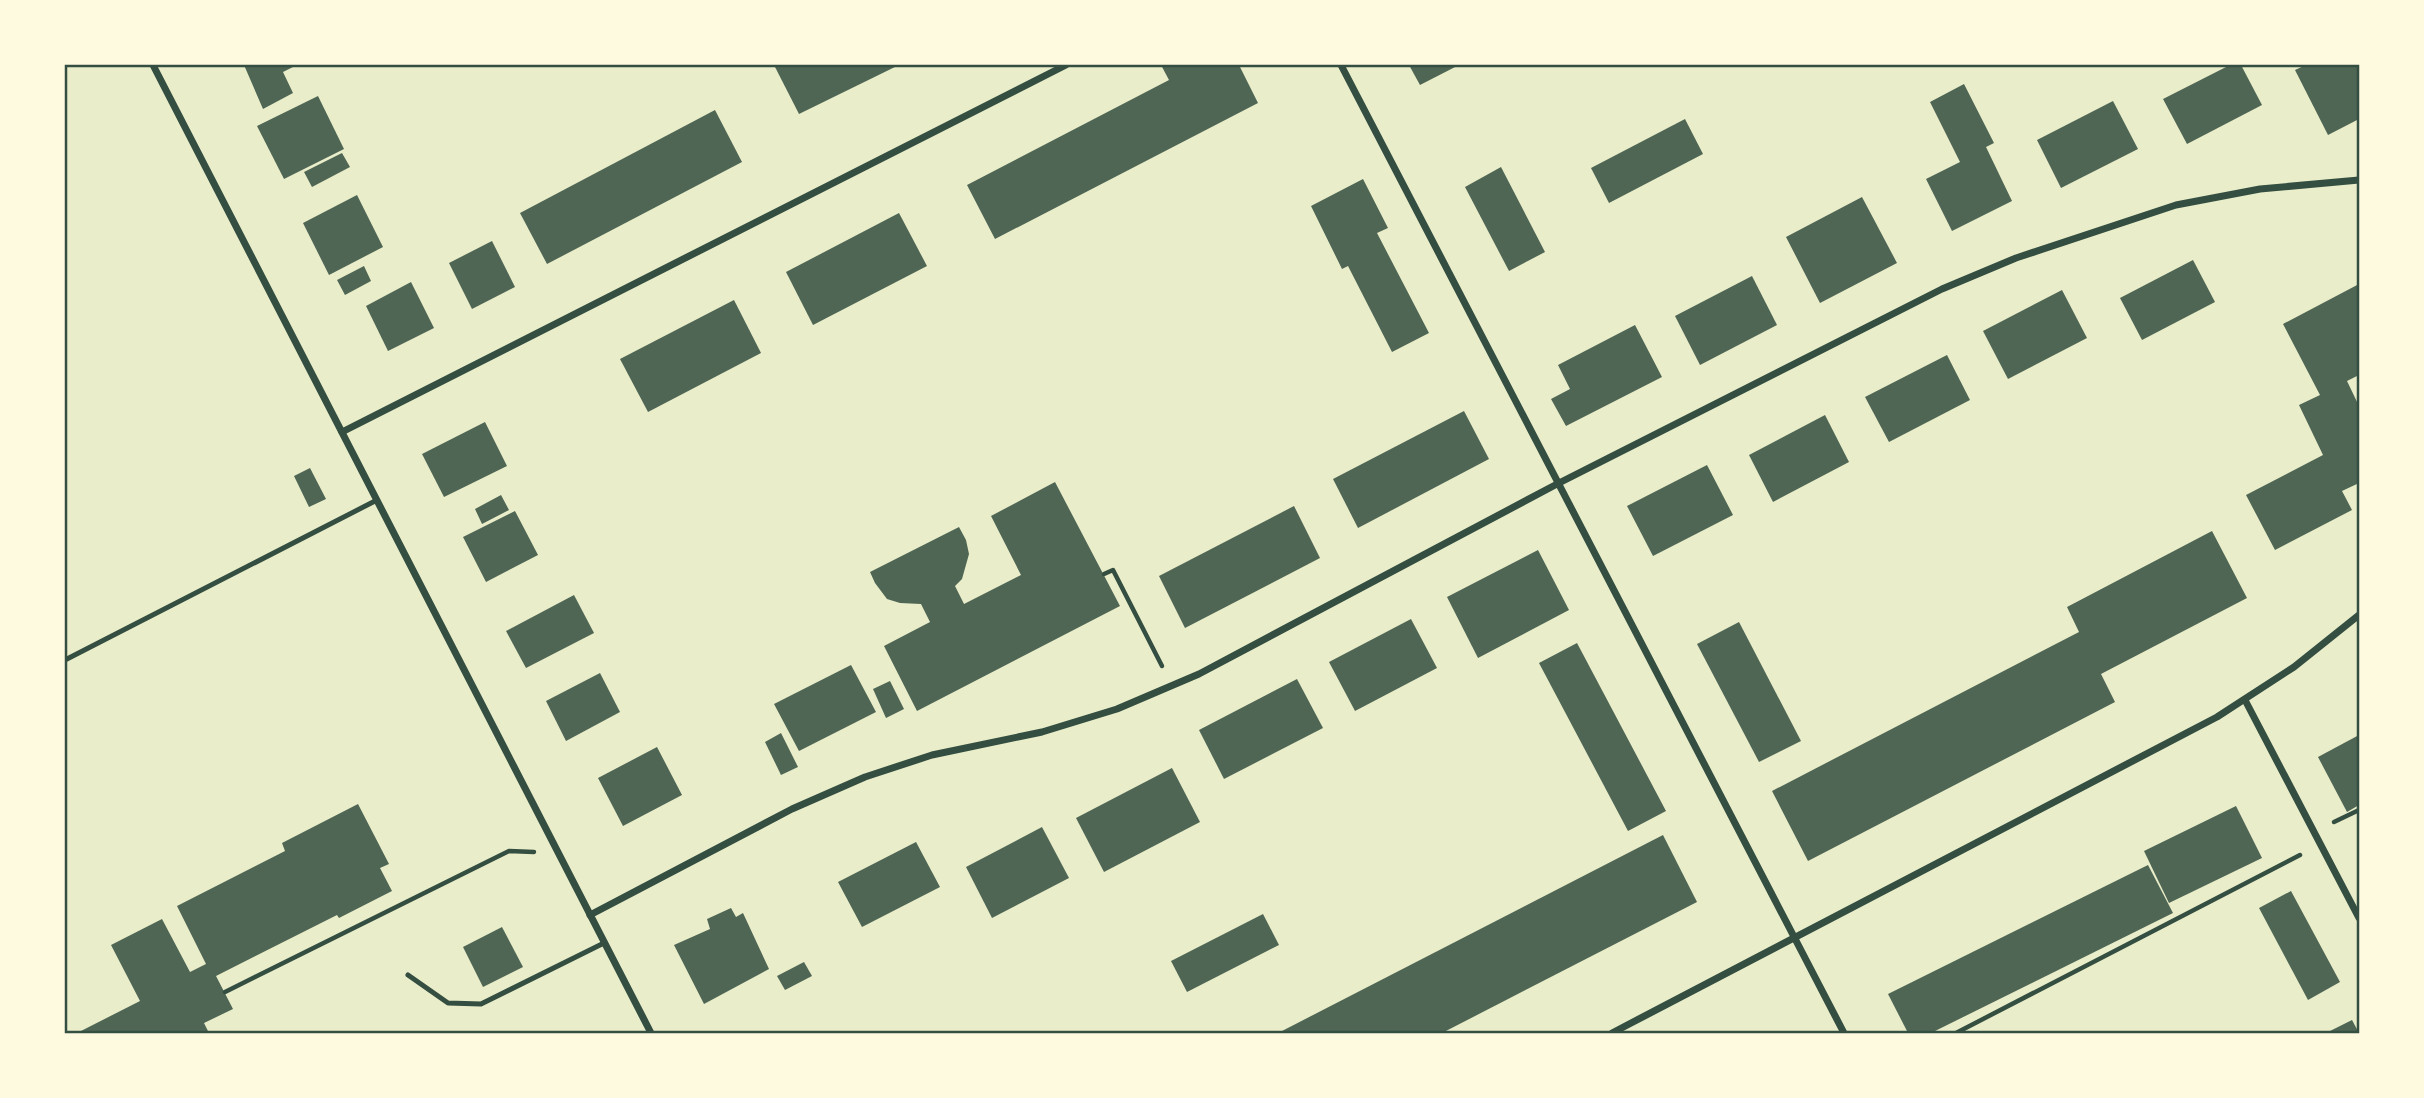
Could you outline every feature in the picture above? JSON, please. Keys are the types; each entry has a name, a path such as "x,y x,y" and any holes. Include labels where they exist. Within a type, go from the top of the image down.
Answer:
{"street":[{"path":"153,65 651,1033"},
{"path":"342,432 1066,65"},
{"path":"1342,65 1844,1033"},
{"path":"590,915 792,809 864,777 932,755 1042,732 1117,709 1199,674 1559,484 1942,289 2016,258 2176,205 2260,189 2359,180"},
{"path":"1612,1033 2245,700 2294,667 2359,615"},
{"path":"2245,700 2359,918"}],"lane":[{"path":"65,660 377,500"},
{"path":"408,975 448,1003 481,1004 604,943"}],"path":[{"path":"1104,575 1113,570 1172,685"},
{"path":"1956,1033 2321,844"},
{"path":"225,992 509,851 558,853"}],"building":[{"path":"244,65 297,65 283,72 293,93 263,109"},
{"path":"774,65 899,65 799,114"},
{"path":"1161,65 1239,65 1258,103 995,239 967,185 1169,80"},
{"path":"1409,65 1459,65 1420,85"},
{"path":"2230,65 2241,65 2262,105 2187,144 2163,99"},
{"path":"2306,65 2359,65 2359,119 2328,135 2295,70"},
{"path":"1964,84 1994,143 1986,147 2012,201 1952,231 1926,179 1960,162 1930,102"},
{"path":"318,96 344,149 284,179 257,126"},
{"path":"2113,101 2138,149 2061,188 2037,140"},
{"path":"715,110 742,162 547,264 520,213"},
{"path":"1685,119 1703,154 1609,203 1591,168"},
{"path":"342,153 350,167 312,187 304,172"},
{"path":"1501,167 1545,252 1509,271 1465,187"},
{"path":"1363,179 1388,228 1377,233 1429,333 1392,352 1348,266 1342,269 1311,206"},
{"path":"357,195 383,247 329,275 303,223"},
{"path":"1862,197 1897,263 1820,303 1786,237"},
{"path":"899,213 927,266 813,325 786,272"},
{"path":"492,241 515,287 472,309 449,263"},
{"path":"2193,260 2215,302 2142,340 2120,298"},
{"path":"364,266 371,281 345,295 337,280"},
{"path":"1752,276 1777,325 1700,365 1675,316"},
{"path":"411,282 434,328 388,351 366,306"},
{"path":"2359,284 2359,375 2347,381 2359,406 2359,483 2342,491 2352,510 2275,550 2246,495 2323,455 2299,405 2320,395 2283,324"},
{"path":"2062,290 2087,338 2008,379 1983,331"},
{"path":"734,300 761,353 648,412 620,359"},
{"path":"1635,325 1662,377 1566,426 1551,399 1570,389 1558,365"},
{"path":"1947,355 1970,400 1889,442 1865,397"},
{"path":"1464,411 1489,459 1358,528 1333,479"},
{"path":"1825,415 1849,462 1773,502 1749,455"},
{"path":"485,422 507,466 444,497 422,454"},
{"path":"1707,465 1733,515 1653,556 1627,506"},
{"path":"310,468 326,499 309,507 294,476"},
{"path":"1055,482 1120,606 917,711 884,646 930,622 921,604 887,599 870,572 959,527 969,554 962,579 955,586 964,604 1021,575 991,516"},
{"path":"501,495 509,510 482,524 475,509"},
{"path":"1294,506 1320,558 1185,628 1159,576"},
{"path":"515,511 538,555 486,582 463,537"},
{"path":"2212,531 2247,598 2101,674 2115,702 1808,861 1772,791 2079,632 2067,607"},
{"path":"1538,550 1569,610 1478,658 1447,597"},
{"path":"574,595 594,633 526,668 506,631"},
{"path":"1411,619 1437,668 1355,711 1329,662"},
{"path":"1739,622 1801,741 1759,762 1697,644"},
{"path":"1577,643 1666,811 1628,831 1539,663"},
{"path":"851,665 876,712 799,751 774,704"},
{"path":"600,673 620,712 566,741 546,701"},
{"path":"1297,679 1323,728 1224,779 1199,730"},
{"path":"890,681 904,709 886,718 873,689"},
{"path":"781,733 798,767 781,775 765,742"},
{"path":"2359,735 2359,805 2347,812 2318,757"},
{"path":"657,747 682,795 623,826 598,778"},
{"path":"1172,768 1200,822 1104,872 1076,818"},
{"path":"358,804 389,864 380,868 392,891 339,918 337,915 216,976 233,1009 204,1023 209,1033 77,1033 140,1001 111,945 162,919 190,972 206,964 177,906 285,851 282,843"},
{"path":"2236,806 2262,858 2169,903 2144,851"},
{"path":"1042,827 1069,878 992,918 966,867"},
{"path":"1663,835 1697,902 1442,1033 1283,1033 1282,1031"},
{"path":"916,842 940,887 862,927 838,882"},
{"path":"2148,865 2173,913 1931,1033 1908,1033 1888,994"},
{"path":"2291,891 2340,982 2308,1000 2259,908"},
{"path":"731,908 736,917 743,913 769,969 704,1004 674,945 710,929 707,919"},
{"path":"1263,914 1279,945 1187,992 1171,961"},
{"path":"502,927 523,967 483,987 463,947"},
{"path":"804,962 812,976 785,990 777,976"},
{"path":"2352,1020 2359,1033 2326,1033"}]}
